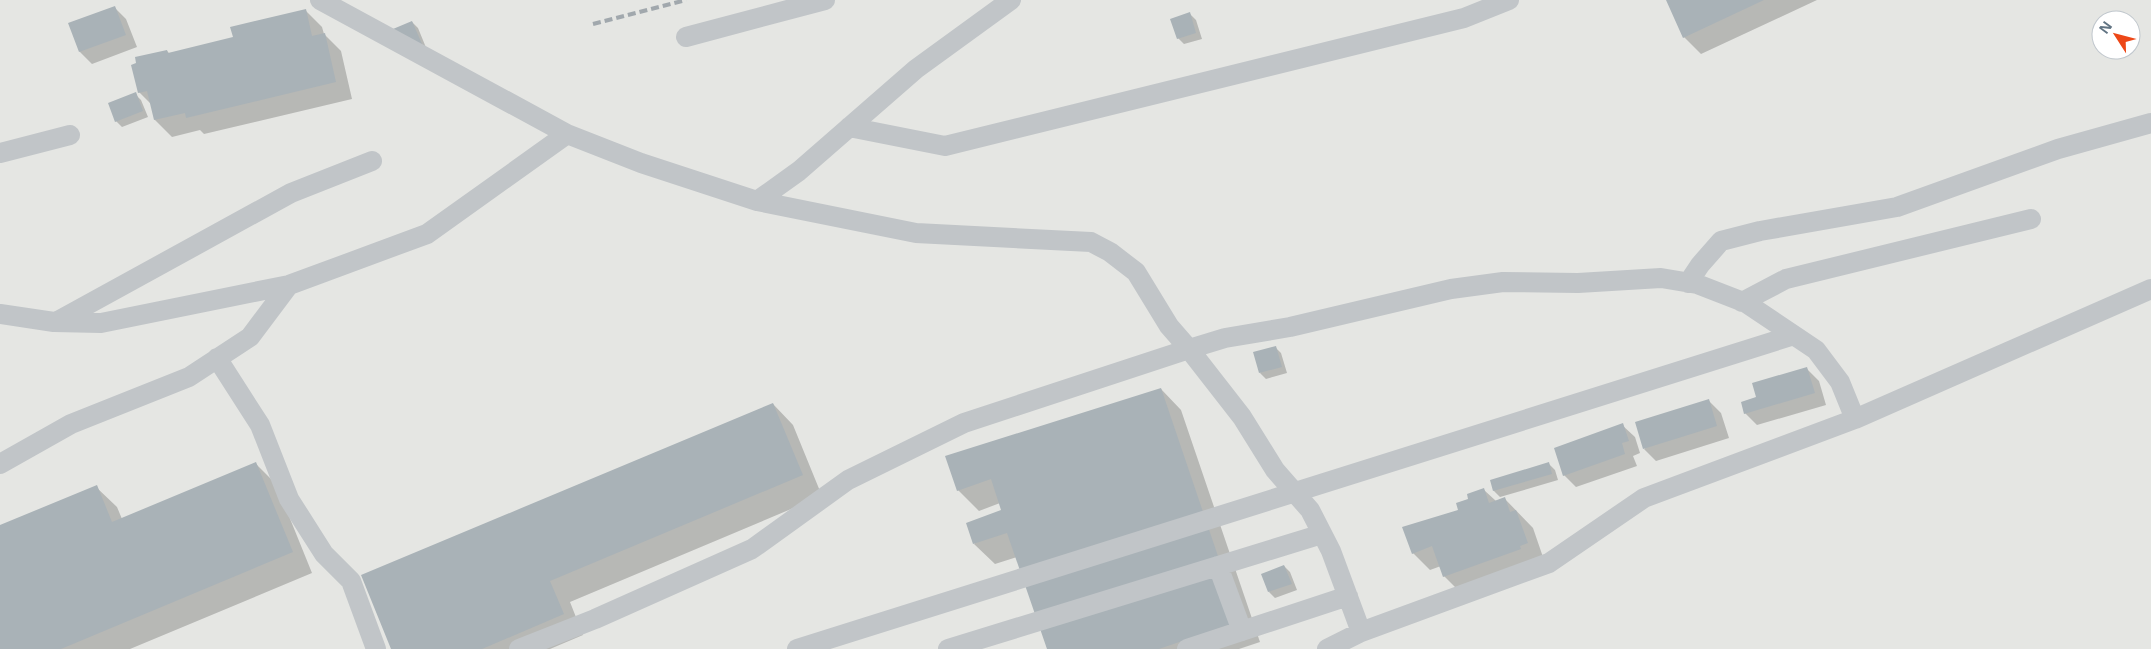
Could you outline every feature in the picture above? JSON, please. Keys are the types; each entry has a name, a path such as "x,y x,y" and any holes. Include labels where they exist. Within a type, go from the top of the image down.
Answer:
{"lane":[{"path":"320,0 567,134 641,163 757,201 916,233 1090,242 1110,252 1136,272 1169,326 1242,417 1275,470 1310,510 1331,551 1361,632"},
{"path":"686,37 825,0"},
{"path":"757,201 799,171 916,70 1011,0"},
{"path":"849,127 945,146 1464,18 1509,0"},
{"path":"1688,283 1700,265 1722,241 1760,231 1897,207 2058,149 2151,123"},
{"path":"0,314 54,322 101,323 289,285 426,234 567,134"},
{"path":"0,153 70,135"},
{"path":"54,322 291,193 372,161"},
{"path":"1742,302 1786,279 2031,219"},
{"path":"519,649 595,619 752,549 848,480 964,423 1225,338 1290,327 1451,289 1503,282 1578,283 1661,278 1688,283 1742,302 1816,350 1840,382 1855,419"},
{"path":"0,464 71,424 188,377 250,337 289,285"},
{"path":"1327,649 1361,632 1548,562 1644,498 1855,419 2151,289"},
{"path":"797,649 1794,335"},
{"path":"216,358 260,425 289,499 324,554 351,581 376,649"},
{"path":"948,649 999,641 1218,566 1322,534"},
{"path":"1218,566 1242,631"},
{"path":"1187,649 1348,596"}],"shaded area":[{"path":"0,0 2151,0 2151,649 0,649"}],"building":[{"path":"1666,0 1764,0 1683,38"},
{"path":"115,6 126,35 79,52 68,23"},
{"path":"306,9 312,36 325,33 336,82 186,118 185,113 154,120 147,91 138,93 131,65 136,63 135,57 167,50 168,53 233,37 230,27"},
{"path":"1190,12 1196,33 1177,39 1170,19"},
{"path":"412,21 422,44 403,52 393,29"},
{"path":"136,92 143,111 115,122 108,103"},
{"path":"1276,346 1282,367 1259,373 1253,352"},
{"path":"1807,367 1815,393 1744,414 1741,402 1756,397 1752,383"},
{"path":"1161,388 1240,621 1159,649 1047,649 1007,533 973,544 966,523 1001,510 991,479 957,491 945,456"},
{"path":"1709,399 1717,426 1643,449 1635,422"},
{"path":"773,403 803,475 550,581 564,614 482,649 391,649 361,575"},
{"path":"1623,423 1629,441 1622,443 1625,454 1563,476 1554,448"},
{"path":"256,462 293,552 61,649 0,649 0,525 97,485 112,522"},
{"path":"1549,462 1552,474 1493,491 1490,480"},
{"path":"1484,488 1489,503 1505,497 1510,512 1516,510 1528,543 1520,546 1521,549 1443,577 1432,546 1412,554 1402,527 1458,510 1456,503 1468,499 1467,494"},
{"path":"1284,565 1292,584 1268,592 1261,574"}],"railway":[{"path":"593,24 686,0"}]}
